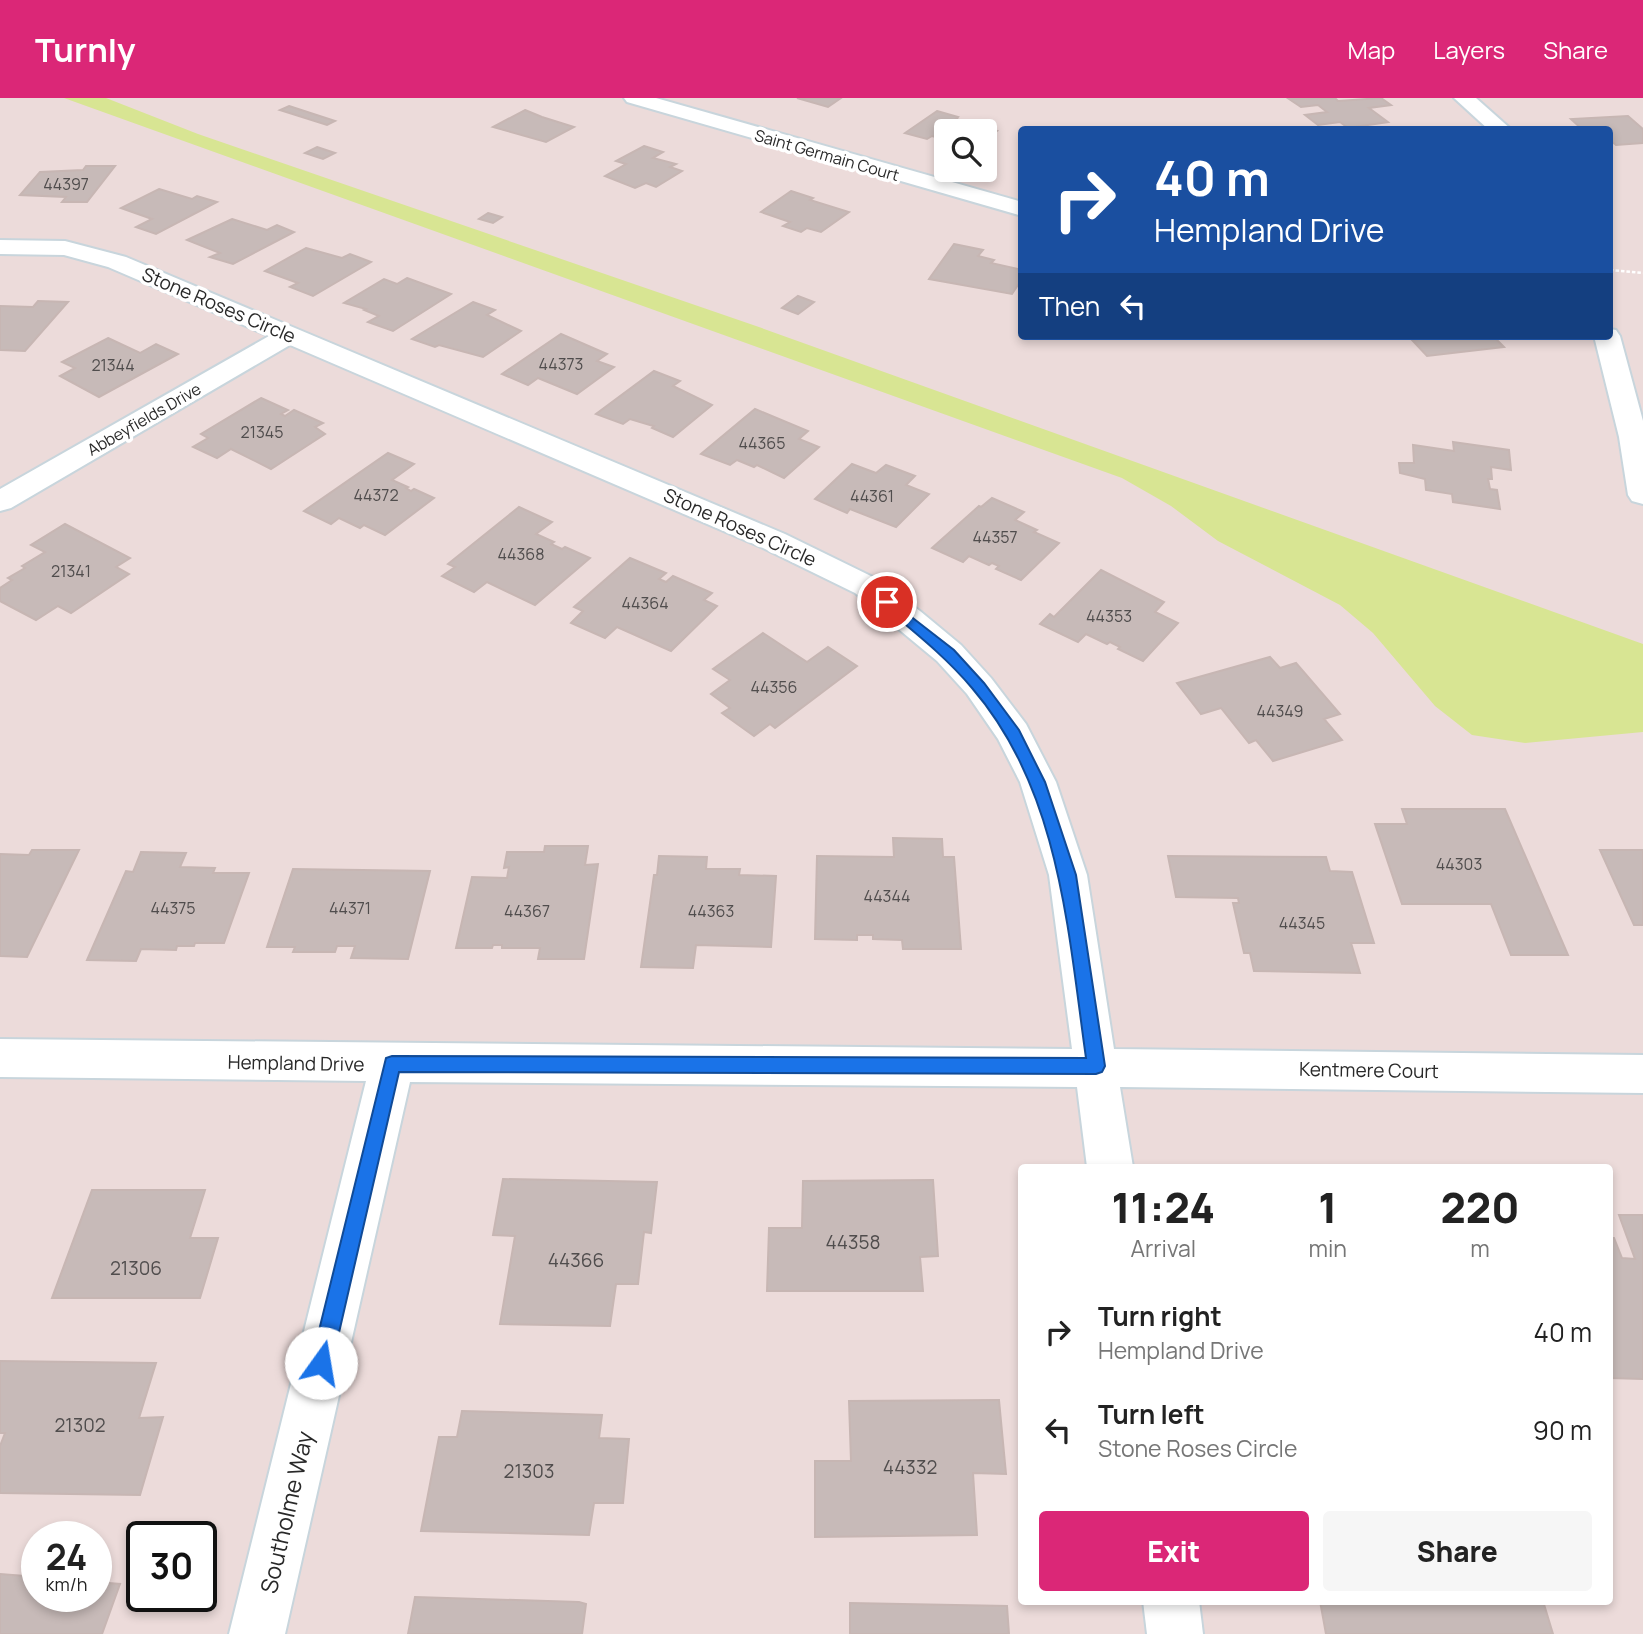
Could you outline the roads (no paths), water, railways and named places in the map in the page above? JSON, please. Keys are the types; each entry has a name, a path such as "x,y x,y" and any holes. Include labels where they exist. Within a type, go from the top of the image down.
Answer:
{"street":[{"name":"Saint Germain Court","path":"634,98 1018,208"},
{"path":"1464,98 1497,126"},
{"name":"Stone Roses Circle","path":"0,247 65,248 117,262 823,563 866,586 949,653 979,686 1013,733 1038,782 1053,826 1068,875 1110,1164"},
{"name":"Abbeyfields Drive","path":"0,502 289,335"},
{"path":"1608,340 1633,437 1643,495"},
{"name":"Hempland Drive","path":"0,1058 392,1064 1096,1066"},
{"name":"Southolme Way","path":"257,1634 392,1064"},
{"name":"Kentmere Court","path":"1096,1066 1643,1073"},
{"path":"1171,1605 1175,1634"}]}
